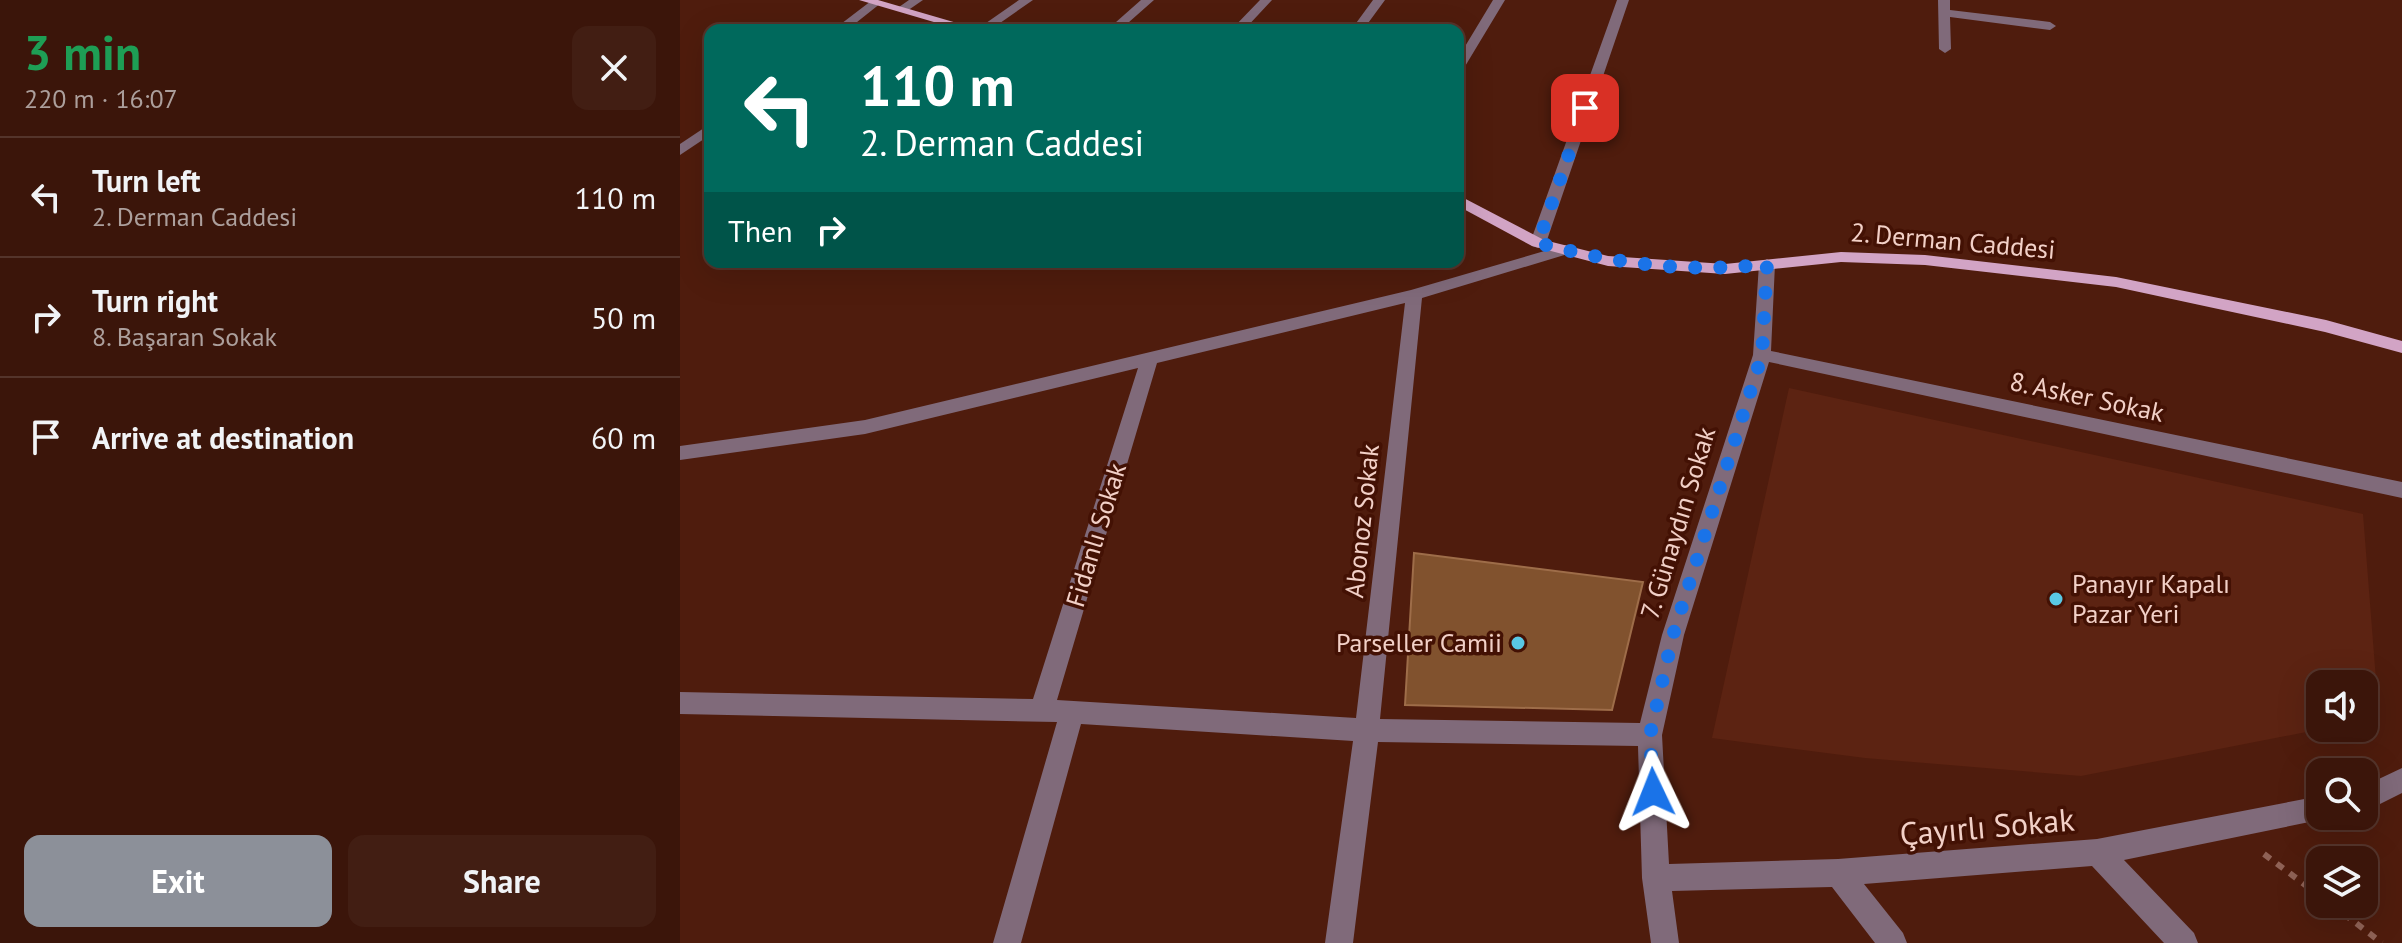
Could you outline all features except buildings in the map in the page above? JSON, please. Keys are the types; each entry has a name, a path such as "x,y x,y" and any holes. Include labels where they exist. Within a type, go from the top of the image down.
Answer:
{"main road":[{"path":"870,1 954,24"},
{"name":"2. Derman Caddesi","path":"1464,203 1538,243 1608,261 1725,269 1841,257 1925,260 2116,282 2326,326 2402,347"}],"street":[{"path":"903,9 917,0"},
{"path":"991,24 1027,0"},
{"path":"1120,24 1148,0"},
{"path":"1243,24 1266,0"},
{"path":"1361,24 1379,0"},
{"path":"1464,58 1499,0"},
{"path":"1538,243 1623,0"},
{"path":"845,24 870,1"},
{"path":"1945,49 1944,6 2050,26"},
{"path":"680,151 704,133"},
{"path":"680,453 865,427 1414,295 1565,250"},
{"name":"7. Günaydın Sokak","path":"1665,943 1656,878 1650,735 1673,635 1762,355 1767,264"},
{"name":"Abonoz Sokak","path":"1339,943 1367,730 1414,295"},
{"name":"8. Asker Sokak","path":"1762,355 2402,490"},
{"name":"Fidanlı Sokak","path":"1042,710 1149,360"},
{"path":"680,703 1042,710 1367,730 1650,735"},
{"path":"1007,943 1071,714"},
{"path":"2378,792 2402,780"},
{"name":"Çayırlı Sokak","path":"1656,878 1838,873 2097,852 2306,812"},
{"path":"2097,852 2184,943"},
{"path":"1838,873 1893,943"}],"path":[{"path":"2228,827 2306,886"},
{"path":"2349,918 2382,943"}],"shaded area":[{"name":"Panayır Kapalı Pazar Yeri","path":"1789,388 2363,514 2375,670 2306,670 2306,732 2081,776 1865,758 1712,738"}],"place":[{"name":"Panayır Kapalı Pazar Yeri","path":"2056,599"},
{"name":"Parseller Camii","path":"1518,643"}],"route":[{"path":"1585,108 1538,243 1608,261 1725,269 1767,264 1762,355 1673,635 1650,735 1653,792"}]}
